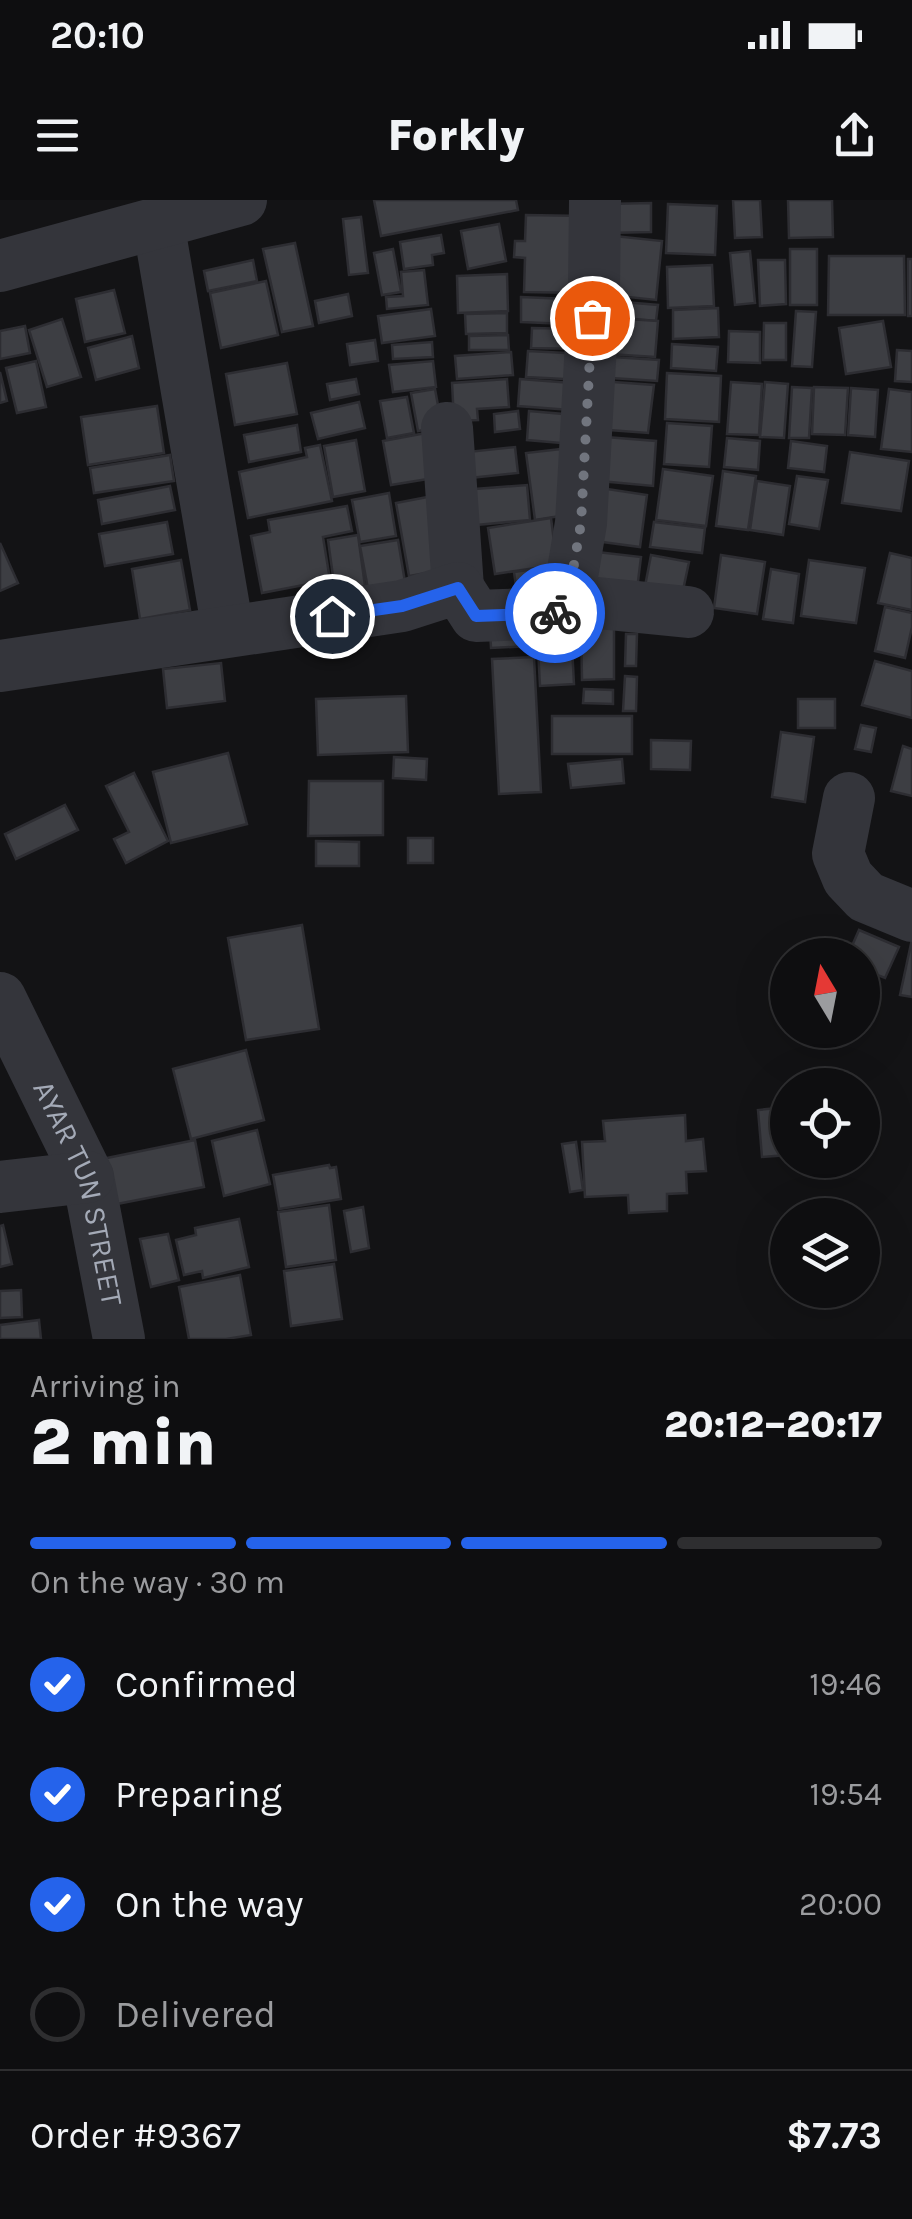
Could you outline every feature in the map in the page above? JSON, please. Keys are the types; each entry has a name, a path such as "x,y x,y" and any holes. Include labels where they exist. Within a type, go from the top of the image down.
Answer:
{"street":[{"path":"0,266 241,200"},
{"path":"447,428 458,588 476,616 555,613 568,600 581,523 595,201"},
{"path":"158,222 228,632"},
{"path":"0,666 402,606 458,588"},
{"path":"568,600 688,612"},
{"path":"849,798 838,854 848,878 866,897 912,916"},
{"name":"AYAR TUN STREET","path":"0,998 88,1177 119,1339"},
{"path":"0,1187 88,1177"}],"building":[{"path":"374,200 516,200 518,210 381,236"},
{"path":"733,200 760,200 762,237 735,238"},
{"path":"788,200 832,200 833,237 789,238"},
{"path":"651,203 651,232 607,233 606,204"},
{"path":"668,204 717,206 715,255 666,253"},
{"path":"526,215 584,216 581,293 524,292 525,258 514,257 515,241 525,241"},
{"path":"361,217 368,273 349,275 343,219"},
{"path":"499,224 506,261 468,269 461,231"},
{"path":"441,235 444,253 432,255 433,265 404,269 400,242"},
{"path":"605,235 662,241 656,300 599,294"},
{"path":"295,243 313,326 282,332 263,249"},
{"path":"393,249 401,292 382,295 374,253"},
{"path":"790,249 817,249 817,305 790,305"},
{"path":"750,251 755,303 735,305 730,253"},
{"path":"829,256 904,256 905,315 828,315"},
{"path":"908,259 912,259 912,316 908,316"},
{"path":"253,260 257,281 208,291 204,271"},
{"path":"758,260 785,260 786,304 760,306"},
{"path":"712,265 714,306 668,308 667,267"},
{"path":"424,270 428,305 387,309 386,297 403,296 401,272"},
{"path":"507,274 508,311 458,313 457,276"},
{"path":"266,281 278,335 221,348 210,293"},
{"path":"114,290 125,333 85,342 76,299"},
{"path":"348,294 352,316 319,323 315,301"},
{"path":"521,297 568,299 567,324 521,322"},
{"path":"600,300 658,305 656,321 599,316"},
{"path":"718,308 719,337 673,339 673,310"},
{"path":"431,309 435,336 382,343 378,316"},
{"path":"796,311 816,312 812,367 792,366"},
{"path":"507,313 507,333 466,334 465,314"},
{"path":"612,318 658,321 655,357 609,354"},
{"path":"62,319 81,377 47,387 29,330"},
{"path":"883,321 891,367 846,374 839,328"},
{"path":"764,323 786,323 786,360 763,360"},
{"path":"25,326 30,353 0,359 0,331"},
{"path":"532,328 580,329 580,349 531,348"},
{"path":"729,331 760,332 760,363 728,362"},
{"path":"508,335 509,350 469,350 469,336"},
{"path":"132,336 139,368 96,380 88,348"},
{"path":"375,340 378,361 350,365 347,344"},
{"path":"432,342 433,357 393,359 392,345"},
{"path":"672,344 718,347 716,371 671,368"},
{"path":"897,350 912,351 912,382 895,381"},
{"path":"528,351 585,354 583,380 526,377"},
{"path":"511,352 513,375 457,379 455,356"},
{"path":"597,356 659,360 657,381 596,377"},
{"path":"36,361 46,407 17,413 6,368"},
{"path":"433,361 436,387 393,392 389,365"},
{"path":"287,363 297,414 235,425 226,374"},
{"path":"0,372 7,401 0,403"},
{"path":"667,373 721,376 719,422 665,419"},
{"path":"356,379 359,394 330,400 327,384"},
{"path":"507,379 509,407 477,409 478,420 454,421 452,383"},
{"path":"520,379 572,383 570,410 518,406"},
{"path":"600,381 654,385 648,433 596,429"},
{"path":"731,382 762,384 759,435 727,434"},
{"path":"765,382 788,384 784,438 760,437"},
{"path":"792,387 812,388 809,438 789,438"},
{"path":"814,387 848,388 845,435 812,434"},
{"path":"851,388 878,390 875,437 848,435"},
{"path":"435,389 442,427 418,431 411,393"},
{"path":"889,389 912,392 912,452 881,449"},
{"path":"407,397 414,433 387,438 380,401"},
{"path":"359,402 365,428 318,439 311,413"},
{"path":"157,406 164,453 88,465 81,417"},
{"path":"518,411 520,429 495,432 494,414"},
{"path":"529,411 575,415 572,444 527,440"},
{"path":"667,423 712,426 709,467 664,464"},
{"path":"297,425 301,452 249,462 244,435"},
{"path":"426,433 434,478 391,485 383,441"},
{"path":"593,436 656,441 653,486 589,480"},
{"path":"727,438 760,441 758,470 724,467"},
{"path":"356,440 365,491 333,497 324,446"},
{"path":"791,441 827,446 824,472 788,468"},
{"path":"320,445 332,501 248,518 239,472 307,457 305,448"},
{"path":"515,447 518,473 460,479 458,453"},
{"path":"570,448 579,513 535,520 526,453"},
{"path":"850,452 909,461 901,511 842,503"},
{"path":"170,455 174,481 94,493 90,468"},
{"path":"663,469 713,476 706,526 656,520"},
{"path":"723,471 756,476 748,530 716,526"},
{"path":"797,476 828,480 819,529 789,524"},
{"path":"757,481 790,486 783,535 750,530"},
{"path":"527,485 530,520 466,526 462,490"},
{"path":"170,486 175,510 102,524 98,500"},
{"path":"594,487 647,495 640,547 587,540"},
{"path":"389,493 396,536 360,542 352,500"},
{"path":"443,494 456,568 409,576 396,503"},
{"path":"347,506 352,531 323,537 330,580 262,593 251,536 270,532 268,520"},
{"path":"551,518 557,565 495,574 488,528"},
{"path":"167,522 173,554 105,566 99,534"},
{"path":"654,522 705,528 702,553 650,547"},
{"path":"358,535 365,586 335,591 328,540"},
{"path":"398,540 405,582 368,589 360,546"},
{"path":"0,543 18,583 0,591"},
{"path":"580,550 641,557 636,598 576,592"},
{"path":"890,553 912,558 912,610 878,603"},
{"path":"651,555 689,562 678,614 641,607"},
{"path":"721,555 765,562 757,614 714,608"},
{"path":"181,560 190,610 140,619 132,569"},
{"path":"809,560 865,568 856,623 801,616"},
{"path":"554,566 559,602 519,608 514,572"},
{"path":"771,569 799,574 793,623 763,619"},
{"path":"885,607 912,613 905,658 875,651"},
{"path":"581,623 614,623 614,679 582,680"},
{"path":"530,628 531,646 491,648 490,631"},
{"path":"626,634 637,634 636,666 625,666"},
{"path":"572,646 574,684 540,686 538,648"},
{"path":"534,657 541,792 499,794 492,659"},
{"path":"875,661 912,671 912,718 862,705"},
{"path":"221,663 225,701 167,708 163,669"},
{"path":"625,676 637,677 636,711 623,711"},
{"path":"584,689 613,690 613,704 583,703"},
{"path":"406,696 408,752 318,755 316,699"},
{"path":"798,699 835,699 835,728 798,728"},
{"path":"552,716 632,716 632,754 552,754"},
{"path":"861,725 876,728 871,752 855,749"},
{"path":"781,732 814,737 805,802 772,797"},
{"path":"651,740 691,741 690,770 651,769"},
{"path":"903,746 912,749 912,796 891,791"},
{"path":"228,753 247,824 171,843 153,772"},
{"path":"394,757 427,759 426,780 393,778"},
{"path":"622,759 624,783 571,788 568,764"},
{"path":"134,773 168,841 126,863 114,839 129,832 106,786"},
{"path":"309,781 383,781 383,835 308,836"},
{"path":"65,805 78,830 16,859 5,834"},
{"path":"408,838 433,838 433,863 408,863"},
{"path":"316,841 359,842 359,866 316,866"},
{"path":"302,925 319,1029 246,1040 228,938"},
{"path":"859,930 878,938 855,938"},
{"path":"880,939 899,947 885,978 880,976"},
{"path":"912,939 912,997 900,995"},
{"path":"246,1050 264,1120 191,1139 173,1069"},
{"path":"770,1109 770,1156 762,1157 758,1110"},
{"path":"685,1115 686,1141 703,1139 706,1171 686,1172 687,1193 667,1194 667,1211 629,1213 628,1195 585,1197 582,1142 605,1141 603,1121"},
{"path":"257,1130 270,1184 224,1196 212,1141"},
{"path":"195,1140 204,1187 112,1205 102,1159"},
{"path":"576,1142 583,1190 570,1192 562,1144"},
{"path":"336,1167 341,1199 279,1209 273,1175"},
{"path":"329,1205 336,1260 286,1267 278,1212"},
{"path":"363,1207 369,1248 351,1252 344,1211"},
{"path":"239,1219 249,1267 203,1278 202,1271 184,1275 176,1240 196,1235 195,1228"},
{"path":"3,1225 12,1264 0,1267 0,1226"},
{"path":"168,1234 179,1280 151,1287 140,1239"},
{"path":"334,1264 342,1319 291,1326 284,1271"},
{"path":"240,1275 251,1335 189,1339 179,1287"},
{"path":"21,1290 22,1317 0,1318 0,1291"},
{"path":"39,1320 41,1339 0,1339 0,1325"}],"way so far":[{"path":"555,613 568,600 581,523 592,318"}],"route":[{"path":"332,616 402,606 458,588 476,616 555,613"}]}
